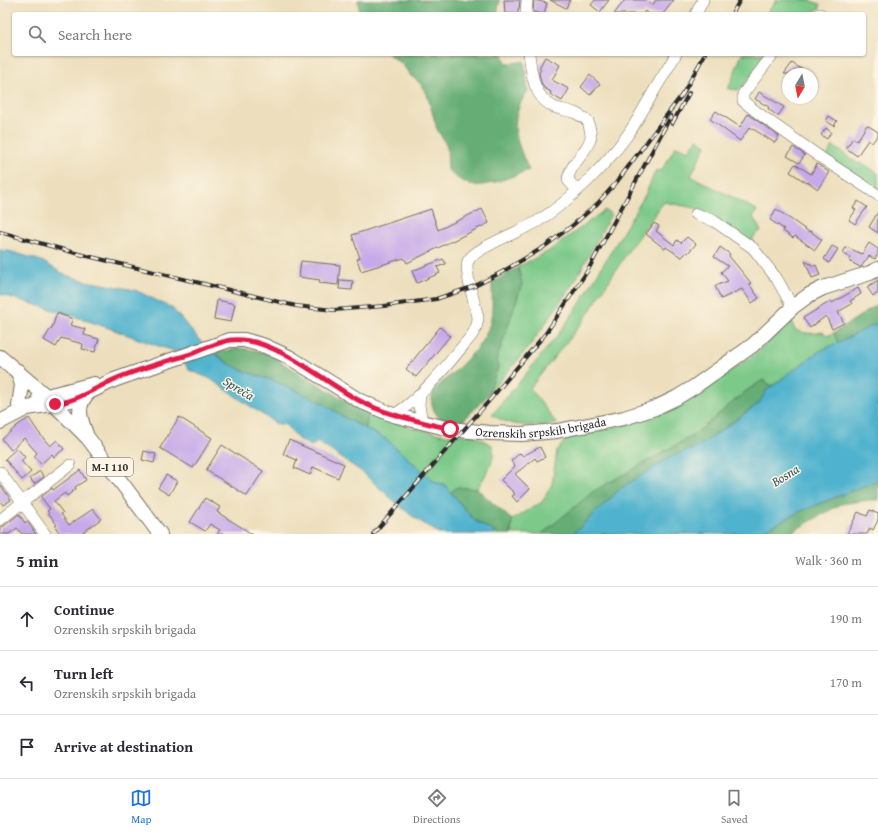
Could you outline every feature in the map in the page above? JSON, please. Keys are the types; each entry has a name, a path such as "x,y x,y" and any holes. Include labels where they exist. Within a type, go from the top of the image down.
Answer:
{"main road":[{"name":"Ozrenskih srpskih brigada","path":"50,400 75,399 114,380 151,367 230,340 244,340 265,346 289,357 360,401 393,415 456,429 490,433 522,434 557,431 624,418 655,408 694,387 753,345 809,295 823,288 878,269"},
{"name":"M-I 110","path":"0,357 50,400 88,438 160,534"},
{"path":"18,371 22,385 19,405"},
{"name":"Ozrenskih srpskih brigada","path":"50,400 76,388 114,380"},
{"path":"86,394 82,399 80,420 88,438"},
{"path":"50,400 27,408 0,422 19,405 28,401 50,400"}],"street":[{"path":"526,12 527,0"},
{"path":"697,12 703,0"},
{"path":"529,56 533,80 537,92 543,100 555,107 576,113 588,121 591,136 589,142 582,156 570,170 568,176 568,180 577,190"},
{"path":"393,415 420,395 472,335 478,323 474,298 467,271 467,262 469,258 479,251 538,221 598,171 626,138 675,56"},
{"path":"771,56 742,94 743,101 813,152 878,195"},
{"path":"696,214 714,221 753,248 777,279 793,308"},
{"path":"420,395 419,405 422,422"},
{"path":"0,520 70,465"},
{"path":"0,472 45,534"}],"green space":[{"path":"358,0 500,0 497,12 359,12"},
{"path":"777,0 809,0 820,4 820,8 813,12 768,12"},
{"path":"391,56 504,56 506,64 524,61 528,91 521,101 517,111 516,130 520,150 529,170 502,180 487,184 475,185 460,180 448,170 447,146 437,129 427,94 419,82 411,76 402,64"},
{"path":"741,56 766,56 740,90 728,89"},
{"path":"697,139 706,145 691,176 757,210 753,217 761,231 754,236 752,244 714,217 695,208 664,202 632,245 584,320 530,388 557,424 523,425 508,422 492,415 557,336 579,305 645,195 656,170 661,171 676,146 689,151"},
{"path":"833,146 859,164 861,162 878,173 878,192 827,156"},
{"path":"605,210 611,214 576,279 532,343 488,395 498,367 497,358 522,284 518,267 549,251"},
{"path":"518,267 522,284 497,358 498,367 488,395 463,421 439,418 432,405 434,390 460,367 483,339 491,318 492,283"},
{"path":"878,304 878,323 838,343 834,333"},
{"path":"791,321 795,330 802,332 823,332 827,336 834,333 838,343 818,352 772,386 763,380 745,392 694,435 594,491 542,534 511,534 512,520 542,502 552,484 557,451 568,437 615,427 662,413 695,395 754,355"},
{"path":"240,348 267,354 348,402 368,412 366,429 345,418 321,402 277,382 241,370 226,362 215,353"},
{"path":"763,380 772,386 767,390 759,403 699,446 672,456 621,488 573,534 542,534 594,491 694,435 745,392"},
{"path":"368,412 413,428 446,435 473,435 492,445 492,463 477,489 457,487 451,492 444,484 436,483 386,439 366,429"},
{"path":"878,480 878,500 841,504 788,534 757,534 799,512"},
{"path":"457,487 477,489 512,520 511,534 498,534 474,520 451,492"}],"water":[{"name":"Spreča","path":"0,250 9,251 42,261 65,275 86,281 135,290 172,308 203,344 226,362 241,370 277,382 321,402 345,418 386,439 436,483 444,484 474,520 498,534 440,534 412,516 362,472 318,442 311,446 298,439 286,425 275,423 209,378 189,370 178,352 82,319 0,294"},
{"name":"Bosna","path":"878,323 878,480 799,512 757,534 573,534 621,488 672,456 699,446 759,403 767,390 818,352"}],"building":[{"path":"504,0 520,0 518,12 505,12"},
{"path":"534,0 547,3 545,12 533,12"},
{"path":"550,0 570,0 566,8"},
{"path":"595,0 609,0 600,12 591,5"},
{"path":"625,0 645,0 652,6 656,0 674,0 665,12 616,12"},
{"path":"545,57 560,65 552,80 569,89 562,101 550,94 551,92 544,88 541,82 539,73 541,69 539,68"},
{"path":"792,63 800,68 788,68"},
{"path":"590,75 600,84 590,95 581,87"},
{"path":"759,92 784,107 778,116 768,109 769,107 755,99"},
{"path":"716,111 740,127 748,114 779,136 775,143 750,127 740,141 710,119"},
{"path":"829,116 837,121 834,126 826,121"},
{"path":"867,125 878,132 878,135 872,143 868,140 857,156 846,148 853,138 857,141"},
{"path":"826,128 831,132 827,139 821,135"},
{"path":"793,147 805,155 799,163 787,156"},
{"path":"795,164 811,174 817,164 829,172 818,189 790,172"},
{"path":"858,201 867,207 855,224 849,220 856,210 853,208"},
{"path":"431,209 438,230 482,209 489,223 407,263 404,258 361,271 357,259 360,258 352,235"},
{"path":"776,209 822,240 815,250 795,236 793,238 783,231 784,229 770,220"},
{"path":"878,212 878,233 869,227"},
{"path":"654,223 659,226 656,231 674,245 677,240 681,243 687,237 696,244 682,257 666,247 665,249 646,234"},
{"path":"869,243 878,249 878,254 875,259 869,256 861,267 849,261 851,258 843,253 846,247 862,254"},
{"path":"832,246 838,249 829,263 824,259"},
{"path":"720,247 730,254 729,256 751,283 749,284 759,298 752,303 742,289 721,299 715,286 728,281 721,272 728,266 714,257"},
{"path":"443,259 446,264 437,267 440,273 417,283 412,271"},
{"path":"301,261 340,265 338,285 319,283 320,280 299,277"},
{"path":"805,261 814,266 816,265 820,275 812,278"},
{"path":"340,280 353,281 352,290 339,289"},
{"path":"878,280 878,293 873,296 867,287"},
{"path":"858,288 861,294 850,301 852,304 838,312 844,323 832,329 826,316 810,328 803,318 831,301 832,303"},
{"path":"217,300 235,304 231,322 214,319"},
{"path":"57,313 73,319 70,325 85,329 84,335 99,339 95,352 82,349 83,344 61,338 56,347 44,340 52,328"},
{"path":"440,327 450,336 416,377 406,369"},
{"path":"179,417 212,438 193,468 160,448"},
{"path":"29,418 50,446 57,440 64,449 54,457 52,454 41,464 34,456 37,453 24,438 11,450 2,439 18,425"},
{"path":"289,440 344,464 338,478 313,467 310,475 294,468 297,460 283,454"},
{"path":"222,445 263,471 247,496 206,470"},
{"path":"540,447 545,457 537,461 535,458 515,474 530,489 517,502 512,496 515,494 501,480 515,466 511,461 520,453 523,456"},
{"path":"17,448 25,457 21,461 31,472 22,480 5,459"},
{"path":"144,451 156,454 154,463 142,460"},
{"path":"80,470 86,480 75,487 76,489 67,496 65,493 54,501 63,513 61,514 69,525 93,509 101,519 81,534 60,534 55,526 57,525 47,511 50,509 41,497"},
{"path":"40,471 44,477 34,484 30,478"},
{"path":"166,475 177,481 169,495 158,488"},
{"path":"0,484 11,500 3,505 0,501"},
{"path":"205,498 220,507 217,512 252,534 217,534 220,530 210,524 205,531 190,522"},
{"path":"870,510 878,514 878,520 873,530 870,528 867,534 847,534 858,512 867,516"},
{"path":"19,514 25,523 27,521 36,534 22,534 17,528 9,534 0,534 0,527 4,526"}],"railway":[{"path":"733,12 740,0"},
{"path":"681,97 704,56"},
{"path":"0,232 79,254 296,306 334,310 384,306 436,299 475,286 502,272 544,247 573,225 597,204 616,183 684,92"},
{"path":"672,124 689,93"},
{"path":"373,534 546,333 588,270 671,116"}],"route":[{"path":"55,404 75,399 114,380 230,340 244,340 265,346 289,357 360,401 385,412 450,429"}]}
